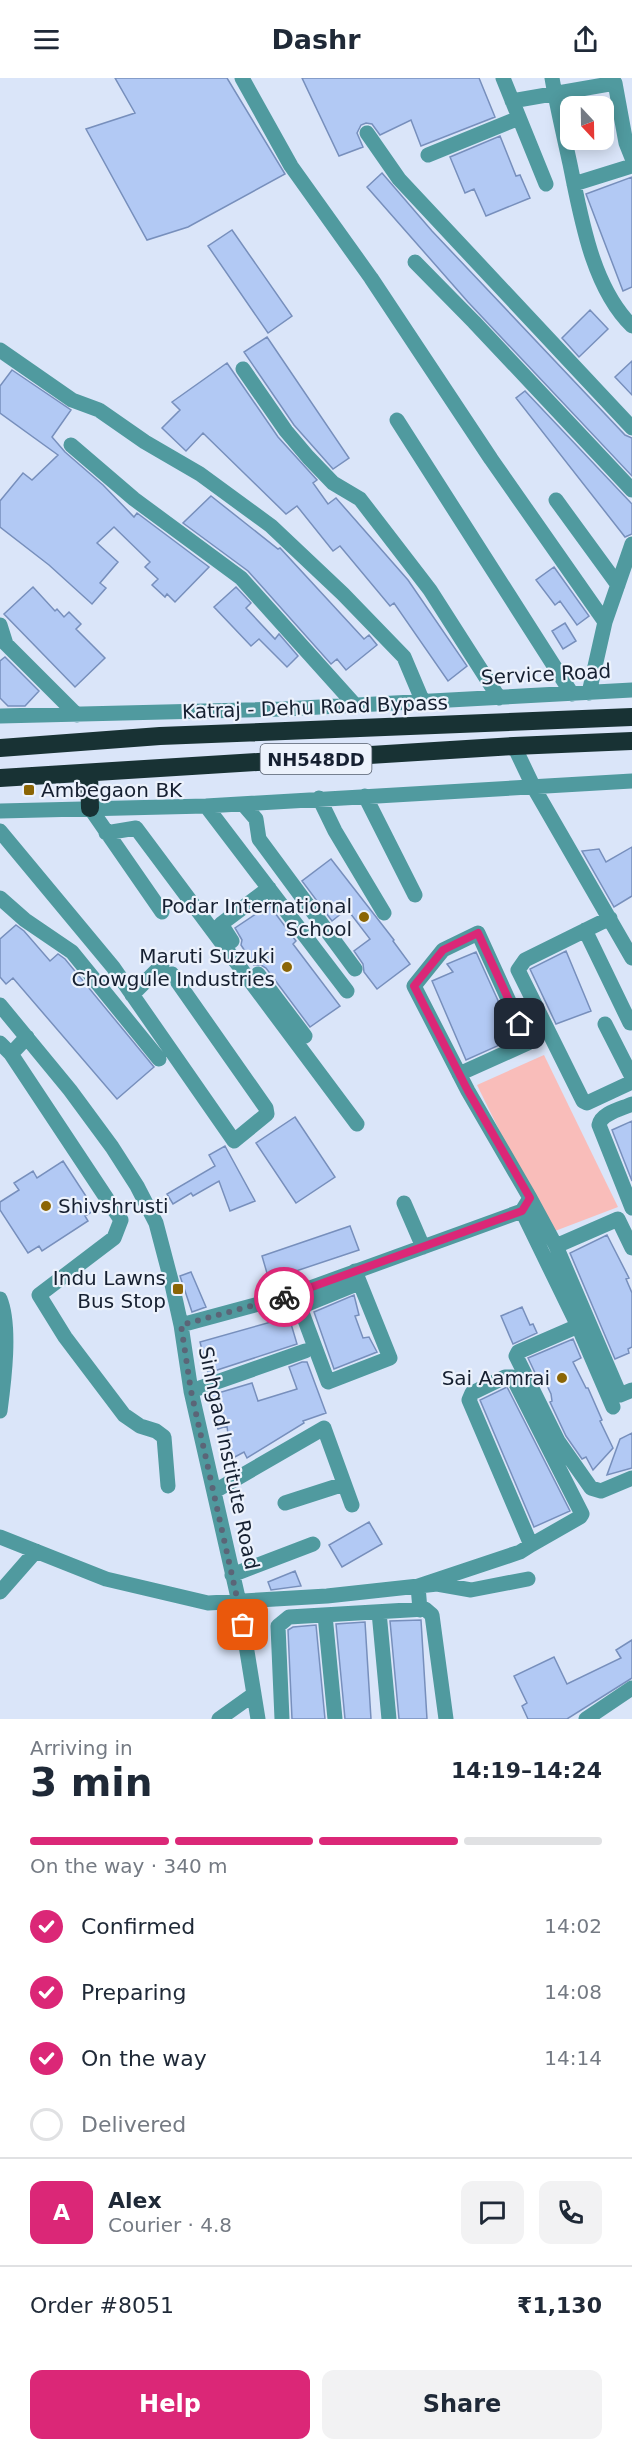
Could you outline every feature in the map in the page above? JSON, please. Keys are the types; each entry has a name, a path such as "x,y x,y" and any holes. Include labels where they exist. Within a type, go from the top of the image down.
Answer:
{"highway":[{"name":"Katraj - Dehu Road Bypass","path":"0,748 160,736 632,717"},
{"name":"NH548DD","path":"0,778 514,746 632,741"},
{"path":"89,774 90,808"}],"street":[{"path":"242,78 291,166 371,278 491,459 605,622"},
{"path":"503,78 546,184"},
{"path":"513,101 554,86 619,80 625,98 626,144 632,158"},
{"path":"554,86 581,220 604,285 621,315 631,324"},
{"path":"428,154 519,118"},
{"path":"367,133 399,179 632,428"},
{"path":"574,184 632,166"},
{"path":"415,262 632,490"},
{"path":"0,350 72,400 99,410 145,442 200,474 272,526 404,657 423,702"},
{"path":"243,369 286,431 308,457 333,483 360,498 430,590 500,698"},
{"path":"397,420 572,694"},
{"path":"71,445 134,499 241,578 355,705"},
{"path":"556,500 618,585"},
{"path":"589,693 605,622 632,544"},
{"path":"0,625 6,644 77,715"},
{"name":"Service Road","path":"77,715 283,709 632,690"},
{"path":"0,715 77,715"},
{"path":"514,746 534,788 632,958"},
{"path":"0,811 206,806 632,782"},
{"path":"365,796 415,895"},
{"path":"319,798 335,831 384,913"},
{"path":"243,804 256,819 259,839 355,969"},
{"path":"206,806 347,992"},
{"path":"90,808 162,912"},
{"path":"106,833 136,828 357,1124"},
{"path":"0,831 113,967 132,995 234,1141 267,1114 266,1108 167,970 132,995"},
{"path":"269,888 221,924 305,1036"},
{"path":"0,898 25,920 72,952 159,1059"},
{"path":"610,918 525,960 518,970 583,1101 587,1103 632,1082"},
{"path":"585,930 630,1023"},
{"path":"459,1074 528,1043 478,933 443,950 414,986 459,1074 526,1204 562,1293 613,1407"},
{"name":"Sinhgad Institute Road","path":"0,1005 70,1090 137,1186 156,1223 181,1325 191,1391 239,1602 258,1719"},
{"path":"606,1024 632,1077"},
{"path":"27,1037 6,1049 121,1220 114,1238 39,1295 65,1337 124,1415 140,1426 156,1431 164,1437 168,1486"},
{"path":"632,1104 605,1116 600,1120 599,1125 632,1208"},
{"path":"404,1203 423,1247"},
{"path":"357,1277 390,1358 328,1382 300,1306 357,1277 423,1247 526,1204"},
{"path":"526,1204 556,1246 620,1395 632,1390"},
{"path":"556,1246 618,1219 632,1248"},
{"path":"181,1325 357,1277"},
{"path":"0,1299 4,1327 1,1401"},
{"path":"578,1326 518,1352 517,1361 558,1441 591,1488 601,1491 632,1479"},
{"path":"191,1391 305,1351"},
{"path":"418,1586 520,1552 582,1514 514,1380 512,1377 505,1377 472,1393 469,1400 531,1545"},
{"path":"215,1491 324,1428 352,1505"},
{"path":"285,1503 344,1484"},
{"path":"0,1537 106,1579 208,1603 327,1596 437,1584 471,1590 528,1579"},
{"path":"232,1575 313,1544"},
{"path":"0,1592 36,1551"},
{"path":"418,1586 420,1610"},
{"path":"282,1719 278,1626 289,1617 425,1610 432,1615 446,1719"},
{"path":"379,1612 389,1719"},
{"path":"325,1615 334,1719"},
{"path":"586,1719 632,1688"},
{"path":"219,1719 254,1694"}],"shaded area":[{"path":"544,1055 618,1207 555,1231 513,1158 477,1085"}],"building":[{"path":"115,78 227,78 285,174 188,227 147,240 86,129 135,113"},
{"path":"302,78 479,78 495,117 421,146 411,120 380,135 372,124 366,123 361,125 357,133 363,147 339,156"},
{"path":"500,136 516,176 520,175 530,198 486,216 474,189 465,193 450,157"},
{"path":"382,173 432,231 625,435 632,438 632,476 468,302 367,187"},
{"path":"632,177 632,287 623,291 586,194"},
{"path":"232,230 292,316 268,333 208,246"},
{"path":"590,310 608,329 579,357 562,338"},
{"path":"267,337 349,458 333,469 294,425 244,352"},
{"path":"632,361 632,395 615,377"},
{"path":"227,363 278,437 317,480 313,483 328,504 336,498 408,580 467,666 448,681 394,603 390,606 340,546 333,551 297,506 286,514 203,433 186,451 162,428 180,410 172,402"},
{"path":"12,370 71,410 52,437 65,452 103,485 134,517 137,513 209,567 175,602 167,594 165,597 152,585 158,579 145,567 150,562 114,527 97,543 118,562 100,583 106,588 92,604 49,565 0,527 0,501 23,473 32,480 58,455 0,413 0,386"},
{"path":"525,391 632,504 632,534 625,537 516,398"},
{"path":"211,496 278,549 280,548 364,639 369,635 377,645 346,670 337,659 331,664 248,571 183,523"},
{"path":"554,567 589,616 577,625 560,601 555,605 536,580"},
{"path":"33,587 55,611 57,609 64,617 69,612 81,624 76,629 105,658 75,687 4,614"},
{"path":"236,587 251,603 246,608 275,639 279,634 298,656 287,667 259,639 251,646 214,607"},
{"path":"565,623 576,641 563,649 552,631"},
{"path":"5,657 39,691 25,706 8,706 0,698 0,661"},
{"path":"632,847 632,896 614,907 582,851 599,849 606,862"},
{"name":"Podar International School","path":"331,859 410,964 377,989 364,972 363,964 354,951 370,939 347,909 332,921 302,881"},
{"name":"Maruti Suzuki Chowgule Industries","path":"269,905 296,941 293,944 340,1006 310,1027 266,968 254,965 241,945 242,940 235,928"},
{"path":"16,925 50,961 58,954 65,959 154,1067 117,1099 13,978 6,984 0,977 0,939"},
{"path":"566,951 591,1011 556,1024 530,969"},
{"path":"476,952 515,1038 466,1060 432,981 453,972 447,964"},
{"path":"295,1117 335,1177 296,1203 256,1143"},
{"path":"632,1121 632,1181 612,1130"},
{"path":"225,1146 255,1201 230,1211 219,1181 173,1204 167,1194 215,1166 209,1155"},
{"name":"Shivshrusti","path":"63,1161 95,1210 85,1216 88,1221 42,1251 39,1246 28,1253 0,1210 0,1202 19,1190 14,1183 33,1171 37,1178"},
{"path":"350,1226 359,1250 269,1280 262,1256"},
{"path":"607,1235 629,1278 626,1279 632,1293 632,1347 628,1349 629,1353 615,1359 570,1253"},
{"path":"191,1272 206,1307 192,1312 180,1276"},
{"path":"354,1295 359,1315 355,1316 363,1338 369,1337 377,1352 334,1369 314,1312"},
{"path":"522,1307 530,1325 533,1324 537,1333 513,1344 501,1316"},
{"path":"289,1317 297,1344 208,1373 200,1342"},
{"path":"573,1339 581,1358 573,1362 588,1388 613,1448 593,1470 586,1457 582,1459 566,1436 550,1402 552,1401 551,1394 542,1375 537,1377 528,1358"},
{"path":"307,1362 326,1413 303,1421 304,1423 247,1458 244,1452 231,1459 227,1426 218,1429 208,1396 252,1383 258,1401 297,1389 289,1367"},
{"path":"507,1387 570,1511 534,1527 480,1400"},
{"path":"632,1433 632,1468 607,1475 620,1439"},
{"path":"369,1522 382,1544 342,1567 329,1545"},
{"path":"295,1571 301,1586 271,1590 268,1582"},
{"path":"421,1620 427,1719 399,1719 390,1621"},
{"path":"365,1622 371,1719 345,1719 336,1624"},
{"path":"316,1625 325,1719 292,1719 288,1630 293,1627"},
{"path":"632,1640 632,1678 567,1719 528,1719 522,1706 527,1703 514,1676 554,1657 567,1684 621,1658 616,1650"}],"way so far":[{"path":"243,1625 191,1391 181,1325 284,1297"}],"place":[{"name":"Ambegaon BK","path":"29,790"},
{"name":"Podar International School","path":"364,917"},
{"name":"Maruti Suzuki Chowgule Industries","path":"287,967"},
{"name":"Shivshrusti","path":"46,1206"},
{"name":"Indu Lawns Bus Stop","path":"178,1289"},
{"name":"Sai Aamrai","path":"562,1378"}],"route":[{"path":"284,1297 522,1211 530,1198 468,1091 414,986 443,950 478,933 520,1024"}]}
